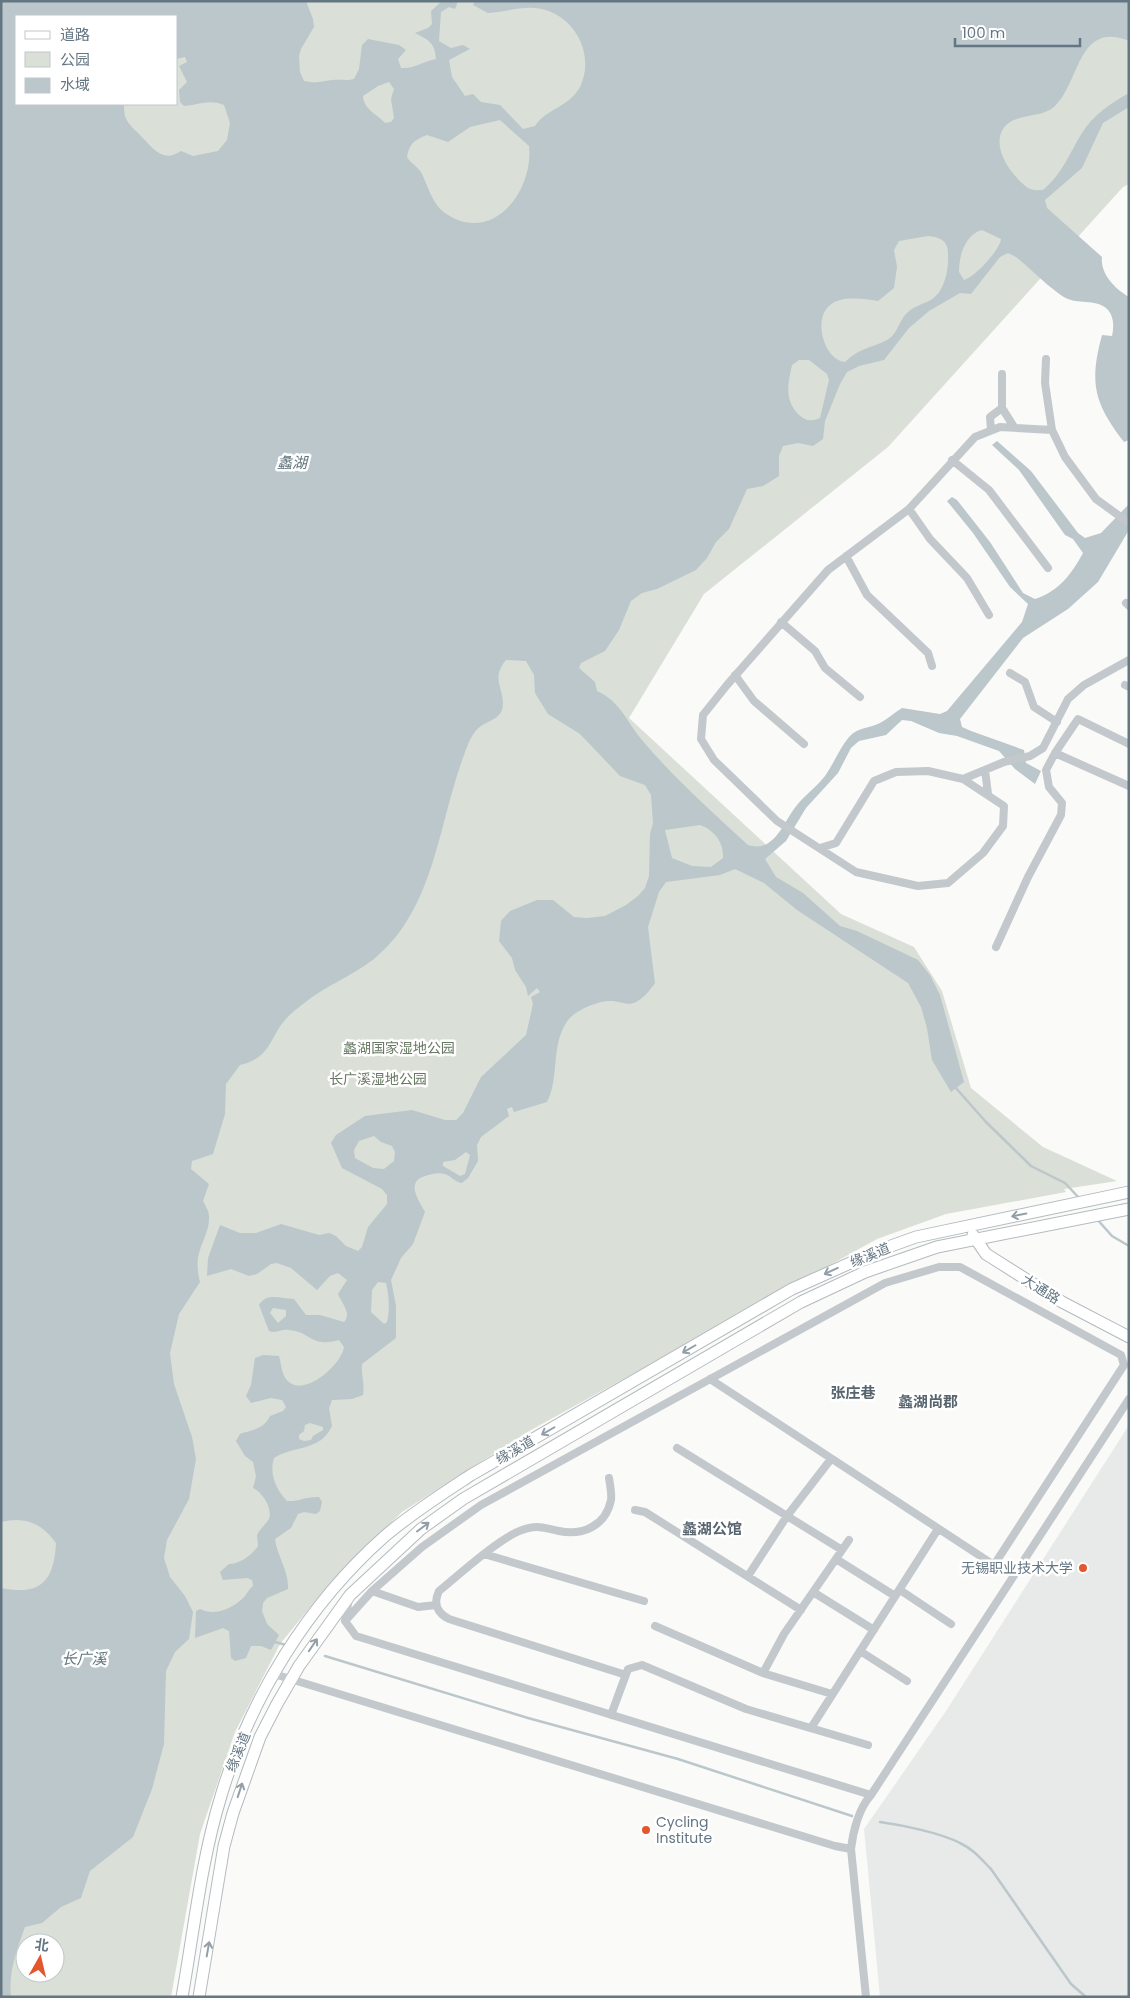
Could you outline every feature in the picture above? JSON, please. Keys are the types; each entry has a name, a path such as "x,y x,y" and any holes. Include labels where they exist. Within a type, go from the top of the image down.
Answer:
{"main road":[{"name":"缘溪道","path":"182,1997 208,1847 221,1795 239,1747 274,1674 303,1628 354,1565 386,1536 428,1503 471,1475 792,1289 877,1251 916,1237 1129,1192"},
{"name":"缘溪道","path":"199,1997 224,1846 232,1814 260,1737 290,1681 350,1595 421,1528 463,1499 801,1302 903,1257 937,1247 1129,1209"},
{"name":"大通路","path":"969,1225 975,1240 986,1254 1062,1302 1129,1337"}],"street":[{"path":"1046,359 1045,383 1052,430 1065,457 1096,499 1129,524"},
{"path":"1002,374 1002,408 1014,427"},
{"path":"991,430 990,417 1002,408"},
{"path":"838,860 836,843 874,781 896,772 928,771 963,779 1004,806 1003,826 983,853 948,883 918,886 856,872 783,825 714,760 701,738 703,715 735,675 828,570 909,509 975,437 1000,427 1052,430"},
{"path":"952,460 989,490 1048,568"},
{"path":"909,509 930,539 967,578 989,614"},
{"path":"846,556 867,595 928,653 932,666"},
{"path":"782,622 815,652 824,668 860,697"},
{"path":"963,779 1004,762 1030,756 1043,748 1068,699 1084,684 1129,660"},
{"path":"1010,674 1025,682 1034,707 1057,722"},
{"path":"735,675 754,701 804,744"},
{"path":"996,947 1028,877 1061,816 1062,803 1049,787 1046,770 1055,753 1078,719 1129,744"},
{"path":"1055,753 1129,786"},
{"path":"985,770 988,794"},
{"path":"820,848 836,843"},
{"path":"345,1622 372,1591 422,1547 481,1505 710,1379 885,1283 939,1267 960,1267 1121,1355 1124,1365 994,1565 710,1379"},
{"path":"866,1997 851,1849 852,1834 866,1800 1129,1399"},
{"path":"677,1448 842,1550"},
{"path":"748,1576 787,1516 831,1458"},
{"path":"609,1478 611,1500 601,1522 580,1533 559,1532 540,1526 521,1530 484,1554 439,1591 436,1597 436,1605 440,1615 448,1619 626,1674"},
{"path":"635,1510 645,1512 801,1610"},
{"path":"811,1728 938,1529"},
{"path":"763,1673 784,1634 849,1540"},
{"path":"484,1554 644,1601"},
{"path":"836,1559 951,1624"},
{"path":"372,1591 418,1607 436,1605"},
{"path":"813,1592 874,1630"},
{"path":"350,1595 345,1622 356,1636 871,1795"},
{"path":"655,1626 763,1673 832,1694"},
{"path":"860,1651 907,1681"},
{"path":"611,1715 628,1670 642,1665 746,1709 868,1745"},
{"path":"274,1674 290,1681 835,1846 851,1849"}],"shaded area":[{"name":"无锡职业技术大学","path":"1129,1425 1129,1997 880,1997 864,1829 946,1711"}],"green space":[{"name":"蠡湖国家湿地公园","path":"1,1 1129,1 1129,184 1123,187 888,447 704,594 629,718 841,914 914,947 942,991 971,1088 1043,1147 1117,1181 1064,1189 1066,1192 946,1214 877,1239 531,1430 402,1512 330,1583 280,1644 235,1732 200,1834 171,1997 1,1997"}],"water":[{"name":"蠡湖","path":"1,1 306,1 314,27 301,49 299,56 300,72 304,81 316,82 354,79 359,69 362,45 368,39 399,45 406,50 398,59 401,68 436,59 433,46 415,33 428,28 432,24 431,11 442,1 458,1 455,9 449,7 441,12 439,41 451,48 463,45 470,49 449,60 452,77 465,96 473,94 481,102 500,105 523,129 535,126 545,116 564,104 575,94 580,87 584,74 585,60 583,47 577,35 559,16 534,8 488,13 473,5 475,1 1129,1 1129,41 1112,37 1099,39 1089,47 1063,97 1048,111 1011,121 1001,133 1000,148 1011,171 1022,183 1030,189 1043,190 1061,170 1082,133 1092,120 1109,105 1129,93 1129,107 1103,123 1082,168 1045,200 1047,208 1102,257 1103,269 1106,275 1119,290 1129,297 1129,440 1124,442 1106,416 1100,404 1095,380 1102,335 1112,336 1113,333 1113,322 1110,313 1099,304 1068,299 1062,296 1016,257 1008,253 1000,257 971,294 960,293 929,311 909,328 884,360 859,366 847,372 825,421 823,439 813,446 798,443 783,446 779,456 779,476 763,486 747,489 729,529 716,542 707,558 696,570 657,589 642,593 631,601 619,630 605,651 581,663 579,668 595,682 597,691 612,700 642,740 694,794 748,845 764,845 776,836 797,805 825,776 852,734 886,720 902,708 940,714 947,711 1022,622 1028,604 1010,587 973,533 947,501 952,497 957,500 990,542 1023,593 1035,599 1058,587 1069,575 1083,553 1073,539 1065,535 1019,470 992,445 997,441 1031,471 1078,533 1085,538 1101,533 1129,504 1129,530 1098,582 1068,609 1023,638 960,719 962,727 1024,750 1026,763 1041,771 1035,784 1015,769 999,751 957,736 939,733 911,721 902,720 886,735 859,741 851,748 838,773 806,808 786,841 765,859 776,877 803,893 840,926 857,931 918,960 930,975 940,995 964,1082 951,1092 932,1060 927,1028 921,1007 908,983 797,910 764,883 735,869 720,875 666,882 659,892 648,927 655,983 644,996 633,1003 601,1002 583,1009 568,1020 559,1040 553,1082 547,1102 514,1112 512,1107 507,1109 509,1116 481,1137 477,1145 478,1161 468,1178 462,1183 445,1174 437,1173 419,1179 416,1183 415,1192 425,1212 413,1244 401,1258 391,1280 396,1306 396,1338 362,1364 363,1395 352,1399 332,1400 329,1408 332,1426 321,1440 274,1458 272,1470 274,1481 287,1501 319,1497 322,1502 320,1511 316,1514 304,1512 298,1514 291,1528 275,1539 287,1576 288,1589 267,1598 263,1603 262,1611 267,1624 279,1635 271,1650 261,1646 251,1646 246,1658 235,1661 231,1658 229,1631 223,1628 195,1638 196,1611 200,1609 212,1612 224,1610 241,1600 253,1586 252,1580 247,1578 223,1580 220,1572 229,1564 241,1561 252,1553 258,1546 257,1535 270,1515 266,1501 253,1488 256,1476 253,1462 245,1456 236,1441 240,1434 261,1427 270,1416 283,1411 286,1407 282,1400 271,1398 251,1403 246,1396 251,1385 255,1358 263,1355 279,1356 282,1372 286,1379 292,1384 299,1386 324,1375 338,1361 344,1347 339,1340 329,1342 316,1341 297,1331 269,1331 259,1305 270,1297 294,1299 306,1315 320,1315 344,1322 347,1315 346,1308 338,1294 347,1280 338,1273 330,1276 317,1290 291,1268 277,1263 271,1264 257,1274 249,1276 231,1269 207,1276 208,1258 220,1225 240,1233 256,1233 281,1224 319,1235 329,1233 336,1236 346,1246 358,1251 362,1247 368,1227 387,1204 387,1195 382,1189 342,1168 331,1143 336,1135 365,1116 412,1110 445,1120 456,1120 463,1113 481,1077 526,1035 533,1004 531,997 540,992 537,988 528,996 526,987 515,970 512,958 499,941 501,921 510,911 537,900 553,900 574,917 605,916 638,896 645,888 649,876 650,834 653,823 651,795 645,785 620,776 580,734 548,714 535,693 534,675 526,661 506,660 499,674 503,703 501,713 478,729 469,743 455,782 432,864 410,916 394,939 374,959 320,992 297,1009 280,1026 264,1052 250,1062 240,1065 226,1084 225,1114 213,1154 192,1161 191,1169 209,1184 203,1201 209,1214 209,1224 199,1253 198,1271 200,1282 179,1314 170,1353 174,1384 192,1437 196,1459 189,1499 167,1540 164,1558 170,1577 185,1596 193,1612 189,1639 175,1652 166,1671 164,1744 152,1789 133,1837 90,1871 81,1898 61,1907 42,1923 25,1927 23,1933 15,1933 15,1956 10,1988 11,1997 1,1997 1,1588 26,1590 43,1583 52,1567 56,1543 39,1526 18,1520 1,1522","holes":["389,82 394,89 391,99 394,118 391,122 385,123 368,108 364,101 363,96 378,86","500,120 529,146 529,162 525,179 518,194 508,208 496,217 481,222 465,222 448,215 435,202 421,172 407,157 409,149 413,143 427,135 448,142 470,127","982,230 1001,239 1000,244 986,262 974,274 964,280 959,272 962,253 967,241","928,236 939,238 945,242 948,249 948,259 947,273 942,287 929,301 909,312 889,339 859,351 845,362 838,360 826,347 823,338 821,329 824,312 829,306 840,300 866,299 878,301 894,288 897,267 894,250 899,241","799,360 809,360 827,374 829,380 820,418 814,420 803,418 798,414 789,397 788,384 792,365","700,825 705,827 714,833 720,842 723,858 711,867 692,866 672,858 665,830","374,1136 381,1142 392,1146 395,1152 394,1161 384,1169 373,1168 355,1158 354,1150 359,1141","466,1152 470,1155 465,1174 460,1176 443,1166 443,1162 455,1160","378,1282 386,1283 388,1292 389,1313 387,1322 384,1324 371,1312 372,1290","273,1308 286,1310 286,1316 278,1323 270,1313","310,1423 323,1427 323,1430 313,1436 311,1440 304,1441 299,1439 299,1435 304,1431 305,1425"]}],"waterway":[{"path":"955,1087 986,1122 1031,1166 1065,1183 1080,1199"},
{"path":"1096,1218 1112,1236 1129,1246"},
{"path":"275,1642 286,1645"},
{"path":"325,1656 528,1718 678,1759 852,1816"},
{"path":"880,1822 910,1827 943,1836 965,1845 973,1851 991,1869 1071,1984 1086,1997"}],"place":[{"name":"无锡职业技术大学","path":"1083,1568"},
{"name":"Cycling Institute","path":"646,1830"}],"district":[{"name":"张庄巷","path":"853,1392"},
{"name":"蠡湖尚郡","path":"928,1401"},
{"name":"蠡湖公馆","path":"712,1528"}],"park label":[{"name":"长广溪湿地公园","path":"378,1079"}],"water label":[{"name":"长广溪","path":"84,1658"}]}
